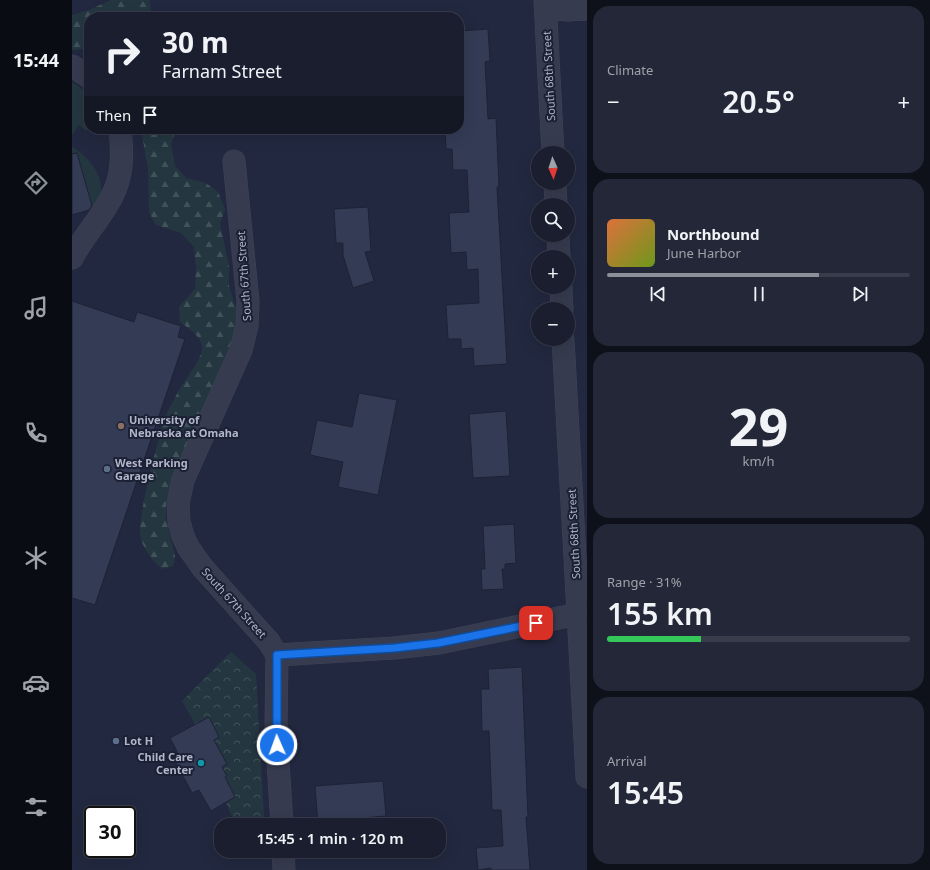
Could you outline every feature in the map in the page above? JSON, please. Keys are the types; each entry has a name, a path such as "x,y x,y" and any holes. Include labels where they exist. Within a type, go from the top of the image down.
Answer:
{"street":[{"path":"545,4 568,10 587,9"},
{"name":"South 68th Street","path":"545,4 553,146"},
{"path":"72,66 84,74"},
{"path":"72,258 108,202 118,182 122,152 120,134"},
{"name":"South 67th Street","path":"234,161 248,302 247,326 240,350 183,480 178,504 179,522 188,547 202,567 269,642 277,655"},
{"name":"South 68th Street","path":"563,346 587,777"},
{"path":"282,818 276,730 277,655 394,648 438,643 578,614"},
{"path":"283,858 284,870"}],"green space":[{"path":"111,0 150,0 151,12 84,12 84,49 72,50 72,15 89,10"},
{"path":"72,82 84,91 84,129 79,125 72,135"},
{"path":"142,134 175,134 171,144 175,166 186,178 206,183 218,192 225,209 220,224 229,266 229,286 236,308 236,330 205,409 172,482 166,504 166,520 175,556 173,566 162,569 150,556 141,540 140,530 145,497 154,457 167,413 199,359 202,345 198,337 180,322 179,307 195,289 196,268 194,247 181,233 156,225 149,212 148,169"},
{"path":"72,146 94,167 100,180 101,195 97,205 90,215 90,210 92,209 79,161 72,153"},
{"path":"231,652 256,674 264,817 233,818 226,803 235,797 225,777 227,776 222,767 226,764 214,740 219,737 208,717 195,724 182,701"}],"building":[{"path":"488,29 490,61 485,62 488,119 496,118 499,187 497,187 507,364 474,366 473,348 461,349 461,339 448,339 446,305 479,303 478,269 467,270 466,252 451,253 449,213 469,212 467,170 453,170 452,149 446,149 445,134 464,134 464,31"},
{"path":"77,153 92,206 89,210 72,215 72,154"},
{"path":"368,207 371,251 365,252 374,281 353,288 343,255 343,243 336,243 334,209"},
{"name":"West Parking Garage","path":"72,301 134,322 137,312 181,326 178,337 185,339 95,605 72,598"},
{"path":"359,393 397,400 378,495 338,487 343,462 310,455 317,420 352,427"},
{"path":"506,411 510,476 473,478 469,414"},
{"path":"514,524 516,563 505,564 505,569 502,569 504,589 482,590 481,569 485,569 483,526"},
{"path":"522,667 528,817 526,817 530,870 491,870 491,868 478,870 476,848 503,846 501,810 492,810 489,731 482,731 481,689 489,689 488,669"},
{"name":"Child Care Center","path":"209,717 219,737 214,740 227,764 222,767 227,776 225,777 235,797 211,811 199,790 192,793 175,761 180,757 170,738"},
{"path":"383,781 386,816 361,818 317,818 315,786"}],"place":[{"name":"University of Nebraska at Omaha","path":"121,426"},
{"name":"West Parking Garage","path":"107,469"},
{"name":"Lot H","path":"116,741"},
{"name":"Child Care Center","path":"201,763"}],"route":[{"path":"277,745 277,655 394,648 438,643 536,623"}]}
